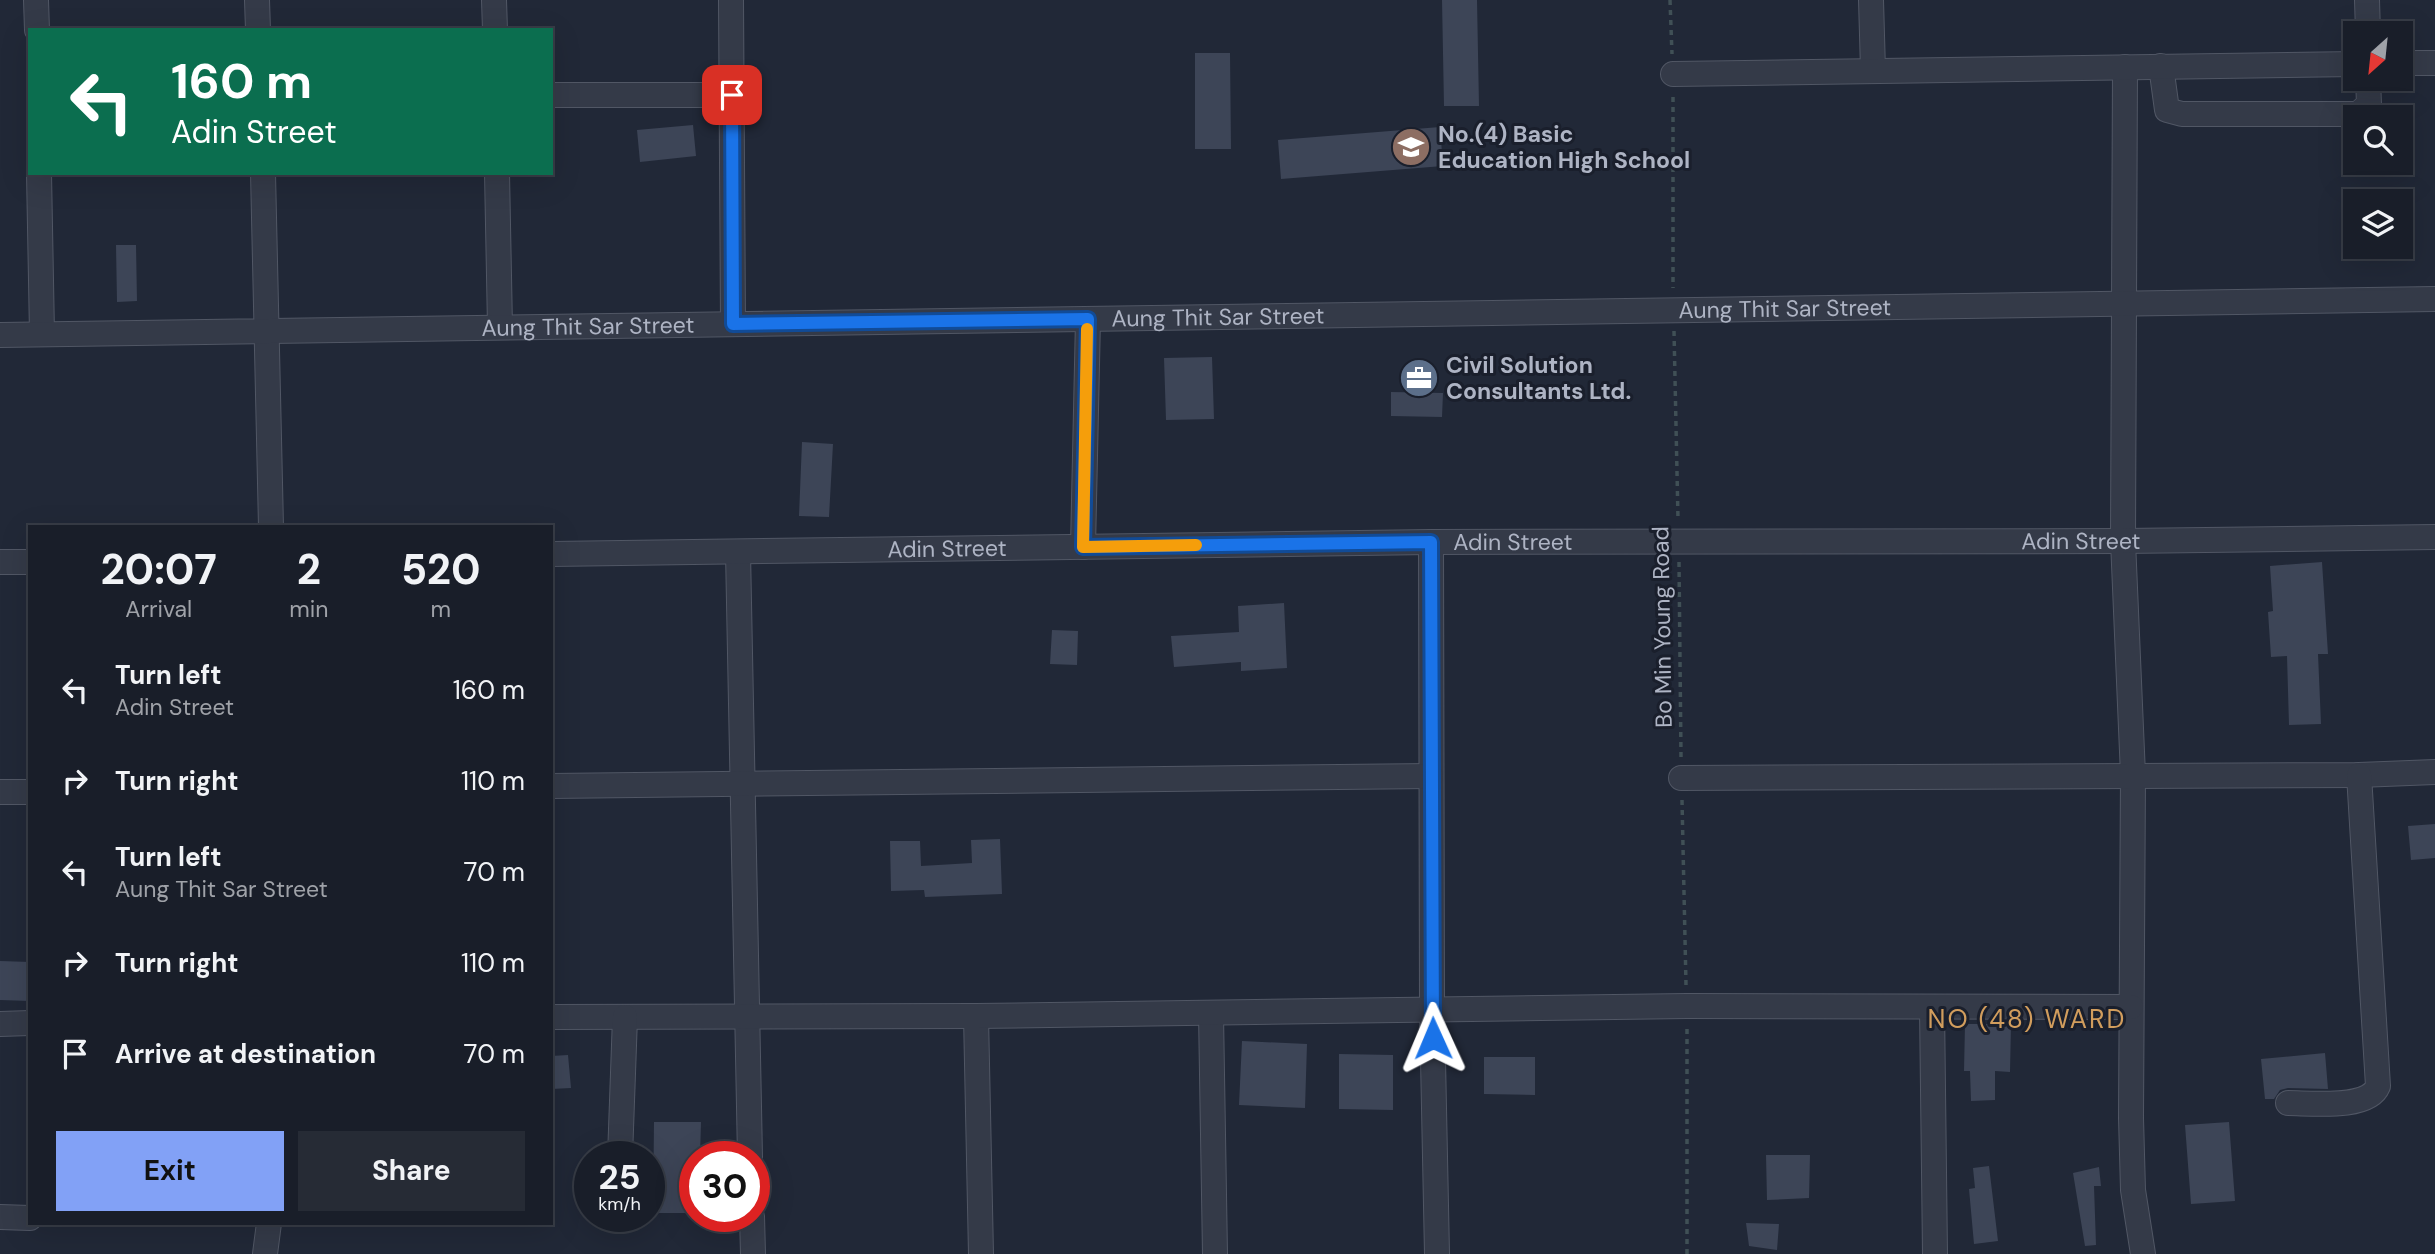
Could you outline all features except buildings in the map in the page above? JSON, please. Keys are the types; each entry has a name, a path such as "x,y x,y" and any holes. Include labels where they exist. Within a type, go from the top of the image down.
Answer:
{"street":[{"path":"36,0 37,28"},
{"path":"257,0 258,28"},
{"path":"495,0 495,28"},
{"path":"731,0 733,324"},
{"path":"1871,0 1873,70"},
{"path":"2367,0 2368,21"},
{"path":"2413,63 2435,63"},
{"path":"1673,74 2343,64"},
{"path":"2161,66 2164,104 2167,110 2182,114 2358,114 2369,104 2368,91"},
{"path":"2125,67 2123,541 2133,775 2133,1190 2143,1254"},
{"path":"553,95 732,95"},
{"path":"39,175 41,334"},
{"path":"263,175 269,331 271,525"},
{"path":"497,175 500,327"},
{"name":"Aung Thit Sar Street","path":"0,335 2435,299"},
{"path":"1083,547 1088,319"},
{"name":"Adin Street","path":"553,554 1431,542 2123,541 2435,537"},
{"path":"1431,542 1432,1011 1437,1254"},
{"path":"738,552 745,783 750,1141"},
{"path":"0,562 28,562"},
{"path":"1681,778 2360,775 2435,772"},
{"path":"2288,1104 2364,1101 2375,1093 2378,1086 2360,775"},
{"path":"553,786 1432,776"},
{"path":"0,792 28,792"},
{"path":"553,1017 1211,1014 1687,1006 2131,1007"},
{"path":"1932,1007 1935,1254"},
{"path":"1211,1014 1215,1254"},
{"path":"976,1016 985,1253"},
{"path":"621,1141 625,1017"},
{"path":"0,1024 28,1023"},
{"path":"0,1217 28,1218"},
{"path":"265,1254 269,1225"},
{"path":"752,1232 753,1254"}],"path":[{"name":"Bo Min Young Road","path":"1670,0 1673,74 1673,312 1687,1006 1687,1254"}],"slow traffic":[{"path":"1087,329 1083,547 1196,545"}],"place":[{"name":"No.(4) Basic Education High School","path":"1411,147"},
{"name":"Civil Solution Consultants Ltd.","path":"1419,378"}],"district":[{"name":"NO (48) WARD","path":"2027,1019"}],"route":[{"path":"732,95 733,324 1088,319 1083,547 1431,542 1433,1038"}]}
